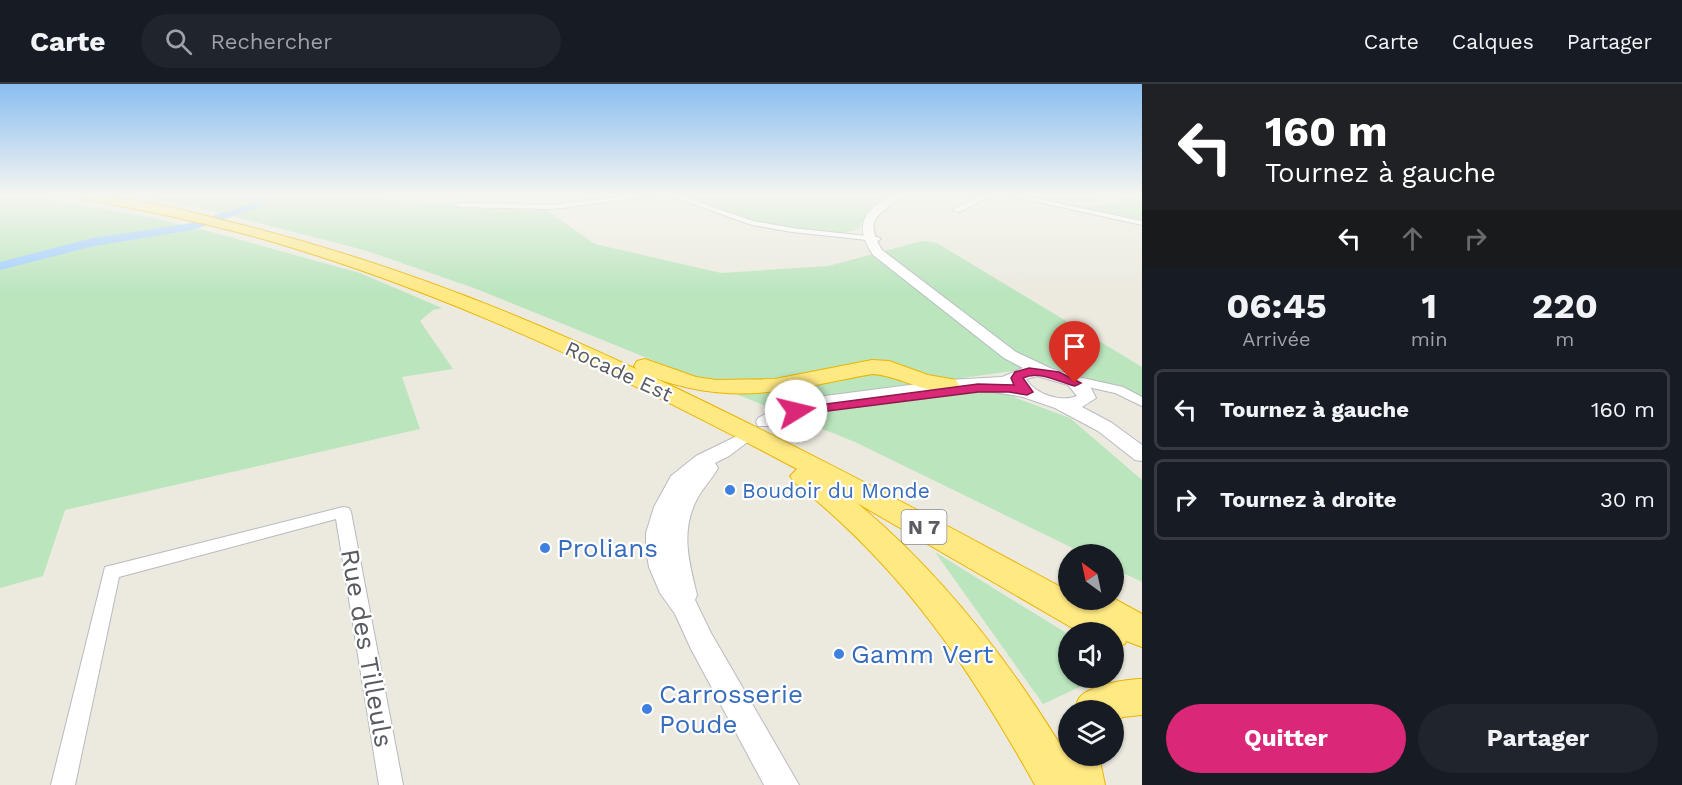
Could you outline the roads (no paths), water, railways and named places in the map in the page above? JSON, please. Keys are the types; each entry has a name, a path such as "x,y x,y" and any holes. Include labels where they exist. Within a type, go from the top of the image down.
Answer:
{"highway":[{"name":"Rocade Est","path":"247,229 459,301 582,353 740,435 885,505 1093,622"},
{"name":"Rocade Est","path":"256,229 286,235 383,265 585,344 757,425 893,495 1058,585"},
{"path":"585,344 602,347 665,374 713,387 763,387 872,367 889,368 914,388 948,386"},
{"path":"740,435 793,468 839,502 891,550 923,584 952,620 1020,718 1060,785"},
{"path":"1104,610 1142,632"},
{"name":"Rocade Est","path":"1124,639 1142,650"},
{"path":"1116,700 1142,697"},
{"path":"1020,718 1022,741 1042,785"},
{"path":"1080,766 1083,785"}],"main road":[{"path":"869,229 872,237 890,263 1010,355 1080,386 1105,427"},
{"path":"1010,355 1022,381 1042,399 1060,403 1105,427 1142,455"},
{"path":"782,785 701,641 685,607 673,537 676,516 686,495 740,435 792,407 914,388 994,387 1047,373"},
{"path":"948,386 1022,381"},
{"path":"1060,403 1085,397"}],"street":[{"path":"785,229 872,237"},
{"path":"1069,380 1125,392 1142,402"},
{"path":"1085,397 1106,388"},
{"name":"Rue des Tilleuls","path":"63,785 111,572 344,512 391,785"}],"waterway":[{"path":"0,266 93,242 177,229"}],"place":[{"name":"Boudoir du Monde","path":"730,490"},
{"name":"Prolians","path":"545,548"},
{"name":"Gamm Vert","path":"839,654"},
{"name":"Carrosserie Poude","path":"647,709"}]}
